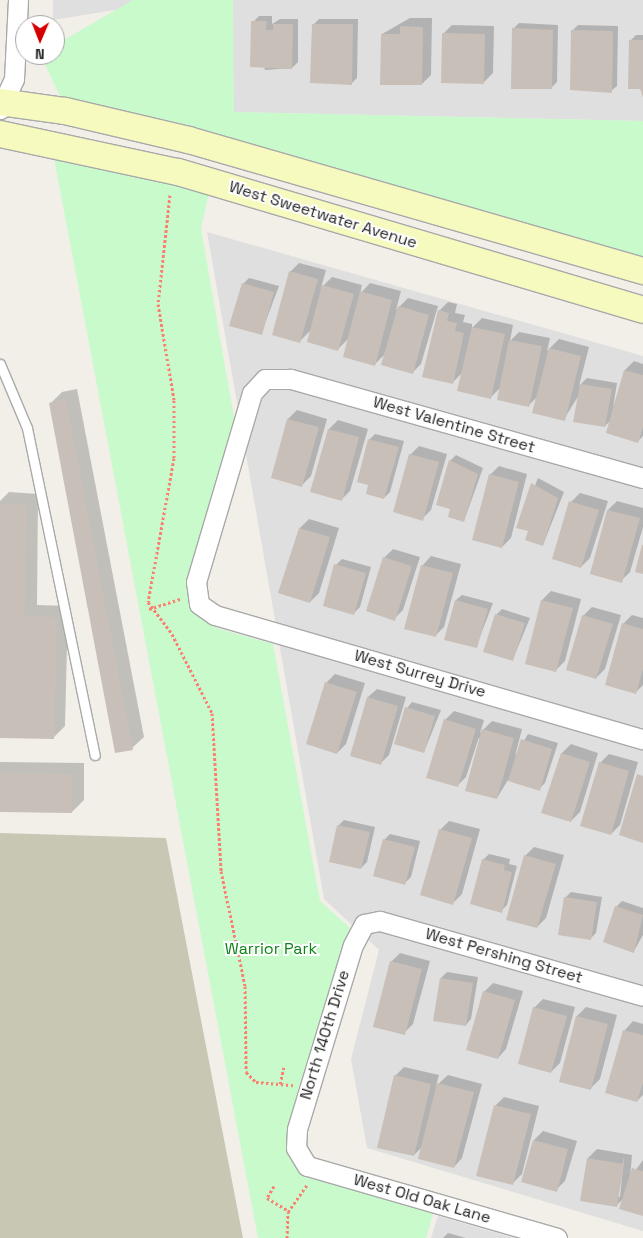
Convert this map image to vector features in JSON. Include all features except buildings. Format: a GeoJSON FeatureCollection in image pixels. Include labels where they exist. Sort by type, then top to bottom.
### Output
{"type":"FeatureCollection","features":[{"type":"Feature","properties":{"kind":"street"},"geometry":{"type":"LineString","coordinates":[[18,0],[14,79],[0,103],[65,111],[189,140],[643,271]]}},
{"type":"Feature","properties":{"kind":"street","name":"West Sweetwater Avenue"},"geometry":{"type":"LineString","coordinates":[[0,134],[178,172],[643,310]]}},
{"type":"Feature","properties":{"kind":"street"},"geometry":{"type":"LineString","coordinates":[[559,285],[566,249]]}},
{"type":"Feature","properties":{"kind":"street","name":"West Valentine Street"},"geometry":{"type":"LineString","coordinates":[[192,601],[252,393],[265,379],[290,379],[643,478]]}},
{"type":"Feature","properties":{"kind":"street","name":"West Surrey Drive"},"geometry":{"type":"LineString","coordinates":[[192,601],[215,615],[643,739]]}},
{"type":"Feature","properties":{"kind":"street","name":"West Pershing Street"},"geometry":{"type":"LineString","coordinates":[[364,924],[380,921],[643,996]]}},
{"type":"Feature","properties":{"kind":"street","name":"North 140th Drive"},"geometry":{"type":"LineString","coordinates":[[296,1148],[299,1120],[353,945],[364,924]]}},
{"type":"Feature","properties":{"kind":"street","name":"West Old Oak Lane"},"geometry":{"type":"LineString","coordinates":[[296,1148],[307,1166],[557,1238]]}},
{"type":"Feature","properties":{"kind":"lane"},"geometry":{"type":"LineString","coordinates":[[0,364],[27,428],[95,754]]}},
{"type":"Feature","properties":{"kind":"path"},"geometry":{"type":"LineString","coordinates":[[170,195],[158,304],[174,400],[174,458],[156,541],[149,609],[172,634],[212,713],[220,871],[245,986],[246,1072],[256,1082],[293,1085]]}},
{"type":"Feature","properties":{"kind":"path"},"geometry":{"type":"LineString","coordinates":[[149,609],[192,601]]}},
{"type":"Feature","properties":{"kind":"path"},"geometry":{"type":"LineString","coordinates":[[280,1084],[284,1067]]}},
{"type":"Feature","properties":{"kind":"path"},"geometry":{"type":"LineString","coordinates":[[287,1238],[289,1210],[308,1182]]}},
{"type":"Feature","properties":{"kind":"path"},"geometry":{"type":"LineString","coordinates":[[274,1186],[267,1198],[289,1210]]}},
{"type":"Feature","properties":{"kind":"shaded area"},"geometry":{"type":"Polygon","coordinates":[[[53,0],[133,0],[121,9],[65,18],[65,15],[53,15],[53,0]]]}},
{"type":"Feature","properties":{"kind":"shaded area"},"geometry":{"type":"Polygon","coordinates":[[[233,0],[643,0],[643,121],[233,112],[233,0]]]}},
{"type":"Feature","properties":{"kind":"shaded area"},"geometry":{"type":"Polygon","coordinates":[[[207,232],[643,356],[643,1231],[367,1148],[351,1059],[379,950],[324,899],[207,232]]]}},
{"type":"Feature","properties":{"kind":"shaded area"},"geometry":{"type":"Polygon","coordinates":[[[0,833],[166,838],[243,1238],[0,1238],[0,833]]]}},
{"type":"Feature","properties":{"kind":"shaded area"},"geometry":{"type":"Polygon","coordinates":[[[438,1216],[514,1238],[431,1238],[438,1216]]]}},
{"type":"Feature","properties":{"kind":"green space"},"geometry":{"type":"Polygon","coordinates":[[[133,0],[233,0],[234,112],[643,121],[643,263],[60,97],[46,65],[65,65],[65,39],[133,0]]]}},
{"type":"Feature","properties":{"kind":"green space","name":"Warrior Park"},"geometry":{"type":"Polygon","coordinates":[[[54,158],[209,193],[201,229],[235,423],[198,614],[219,629],[273,644],[320,901],[350,928],[288,1134],[297,1165],[312,1178],[433,1214],[426,1238],[258,1238],[54,158]]]}}]}
